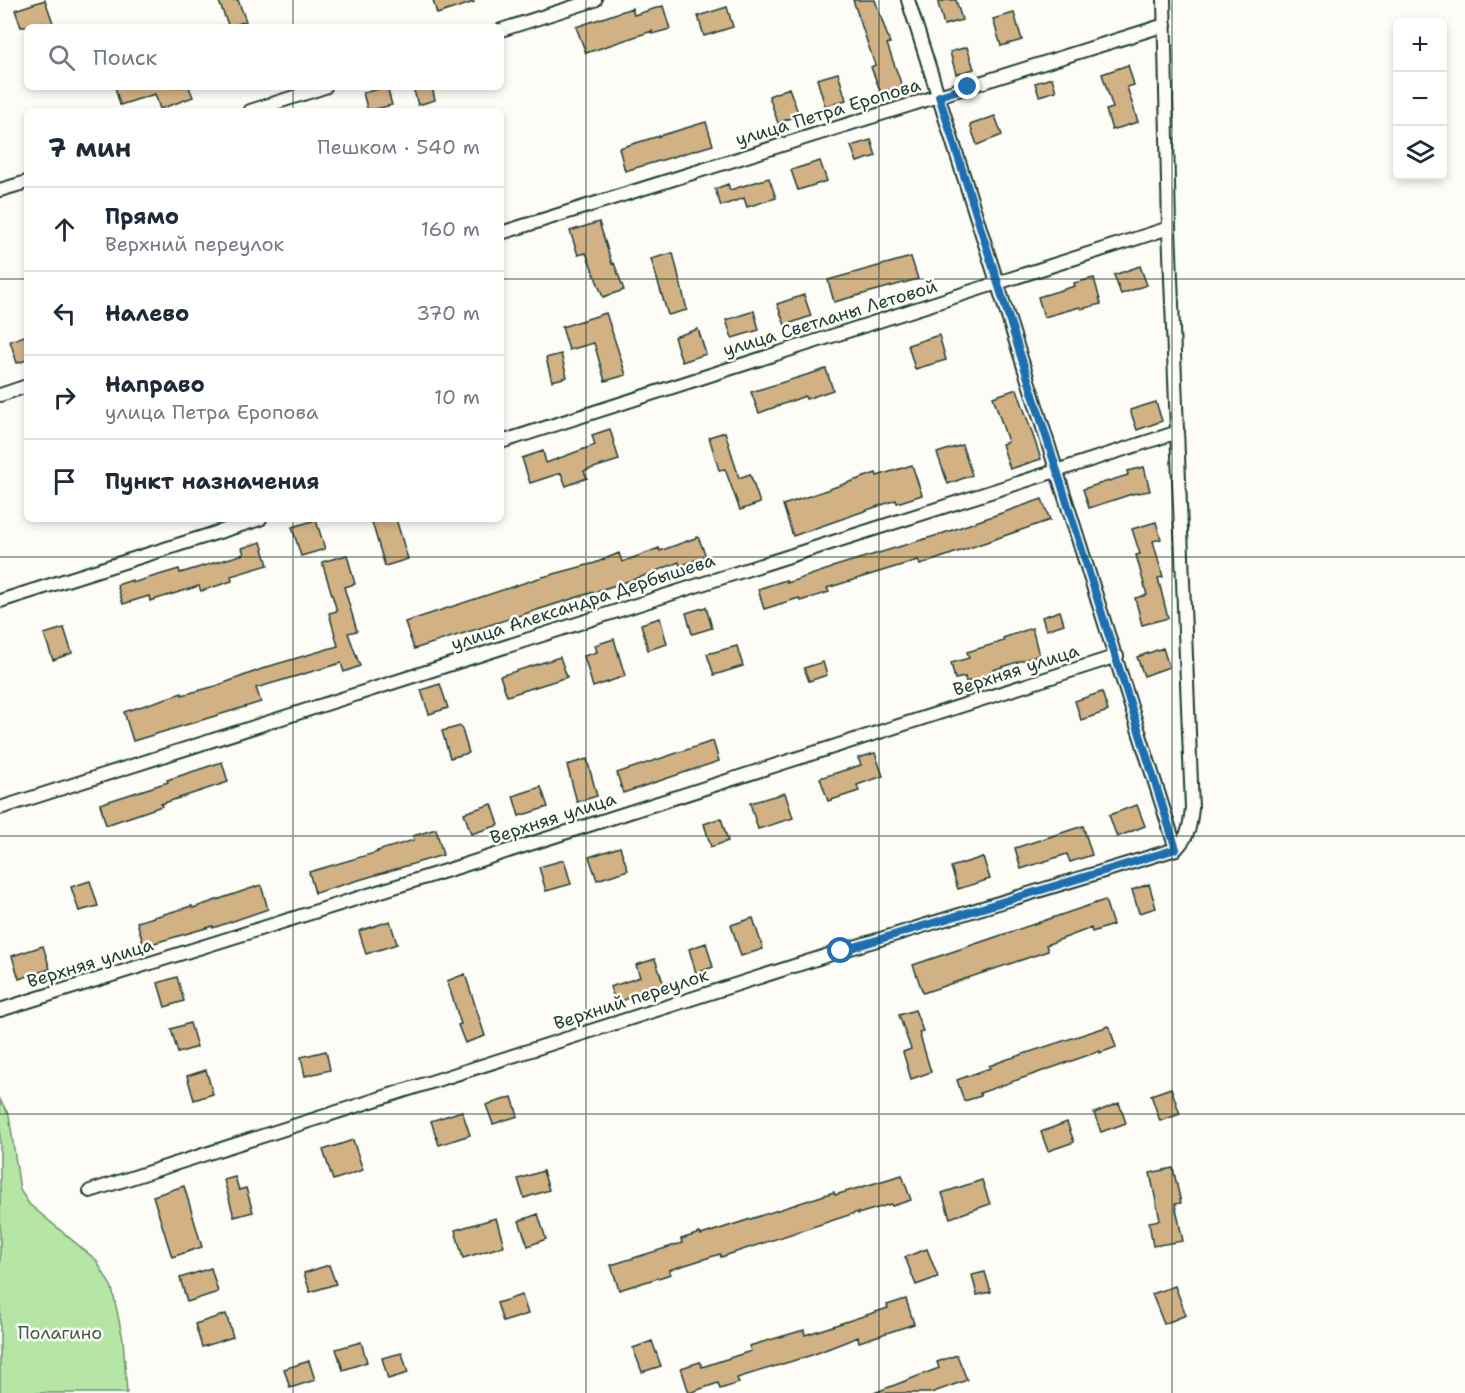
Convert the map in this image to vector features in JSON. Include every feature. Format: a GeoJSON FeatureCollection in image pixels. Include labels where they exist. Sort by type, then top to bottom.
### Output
{"type":"FeatureCollection","features":[{"type":"Feature","properties":{"kind":"street"},"geometry":{"type":"LineString","coordinates":[[504,29],[595,0]]}},
{"type":"Feature","properties":{"kind":"street"},"geometry":{"type":"LineString","coordinates":[[908,0],[1056,470],[1180,846]]}},
{"type":"Feature","properties":{"kind":"street"},"geometry":{"type":"LineString","coordinates":[[1164,0],[1169,228],[1192,808],[1190,829],[1180,846]]}},
{"type":"Feature","properties":{"kind":"street","name":"улица Петра Еропова"},"geometry":{"type":"LineString","coordinates":[[504,232],[1165,25]]}},
{"type":"Feature","properties":{"kind":"street"},"geometry":{"type":"LineString","coordinates":[[259,108],[316,90]]}},
{"type":"Feature","properties":{"kind":"street"},"geometry":{"type":"LineString","coordinates":[[0,190],[24,183]]}},
{"type":"Feature","properties":{"kind":"street","name":"улица Светланы Летовой"},"geometry":{"type":"LineString","coordinates":[[504,441],[1169,228]]}},
{"type":"Feature","properties":{"kind":"street"},"geometry":{"type":"LineString","coordinates":[[0,395],[24,387]]}},
{"type":"Feature","properties":{"kind":"street","name":"улица Александра Дербышева"},"geometry":{"type":"LineString","coordinates":[[0,808],[1178,432]]}},
{"type":"Feature","properties":{"kind":"street"},"geometry":{"type":"LineString","coordinates":[[0,601],[250,522]]}},
{"type":"Feature","properties":{"kind":"street","name":"Верхняя улица"},"geometry":{"type":"LineString","coordinates":[[0,1010],[515,849],[1117,656]]}},
{"type":"Feature","properties":{"kind":"street","name":"Верхний переулок"},"geometry":{"type":"LineString","coordinates":[[90,1191],[841,951],[1180,846]]}},
{"type":"Feature","properties":{"kind":"green space","name":"Полагино"},"geometry":{"type":"Polygon","coordinates":[[[0,1100],[9,1115],[20,1190],[29,1204],[96,1260],[112,1288],[123,1339],[127,1393],[0,1393],[0,1100]]]}},
{"type":"Feature","properties":{"kind":"building"},"geometry":{"type":"Polygon","coordinates":[[[45,0],[53,23],[24,24],[24,27],[21,27],[15,10],[45,0]]]}},
{"type":"Feature","properties":{"kind":"building"},"geometry":{"type":"Polygon","coordinates":[[[238,0],[246,21],[228,24],[219,2],[238,0]]]}},
{"type":"Feature","properties":{"kind":"building"},"geometry":{"type":"Polygon","coordinates":[[[433,0],[473,0],[474,2],[437,14],[433,0]]]}},
{"type":"Feature","properties":{"kind":"building"},"geometry":{"type":"Polygon","coordinates":[[[853,0],[875,0],[902,86],[881,93],[871,67],[875,65],[853,0]]]}},
{"type":"Feature","properties":{"kind":"building"},"geometry":{"type":"Polygon","coordinates":[[[956,0],[962,20],[944,25],[938,3],[956,0]]]}},
{"type":"Feature","properties":{"kind":"building"},"geometry":{"type":"Polygon","coordinates":[[[663,6],[670,29],[652,34],[652,31],[586,53],[576,27],[632,8],[634,15],[663,6]]]}},
{"type":"Feature","properties":{"kind":"building"},"geometry":{"type":"Polygon","coordinates":[[[727,7],[733,27],[704,36],[698,16],[727,7]]]}},
{"type":"Feature","properties":{"kind":"building"},"geometry":{"type":"Polygon","coordinates":[[[1014,13],[1022,40],[1001,46],[993,19],[1014,13]]]}},
{"type":"Feature","properties":{"kind":"building"},"geometry":{"type":"Polygon","coordinates":[[[967,47],[974,69],[956,74],[950,52],[967,47]]]}},
{"type":"Feature","properties":{"kind":"building"},"geometry":{"type":"Polygon","coordinates":[[[1128,65],[1134,85],[1127,87],[1138,122],[1112,130],[1106,110],[1113,108],[1102,74],[1128,65]]]}},
{"type":"Feature","properties":{"kind":"building"},"geometry":{"type":"Polygon","coordinates":[[[838,73],[846,100],[825,106],[817,79],[838,73]]]}},
{"type":"Feature","properties":{"kind":"building"},"geometry":{"type":"Polygon","coordinates":[[[1052,78],[1056,91],[1039,96],[1035,83],[1052,78]]]}},
{"type":"Feature","properties":{"kind":"building"},"geometry":{"type":"Polygon","coordinates":[[[789,88],[799,115],[778,123],[769,96],[789,88]]]}},
{"type":"Feature","properties":{"kind":"building"},"geometry":{"type":"Polygon","coordinates":[[[116,90],[190,90],[193,97],[163,108],[160,108],[155,94],[120,105],[116,90]]]}},
{"type":"Feature","properties":{"kind":"building"},"geometry":{"type":"Polygon","coordinates":[[[388,90],[392,105],[367,108],[363,93],[388,90]]]}},
{"type":"Feature","properties":{"kind":"building"},"geometry":{"type":"Polygon","coordinates":[[[414,90],[433,90],[435,100],[418,105],[414,90]]]}},
{"type":"Feature","properties":{"kind":"building"},"geometry":{"type":"Polygon","coordinates":[[[995,116],[1002,135],[977,145],[970,125],[995,116]]]}},
{"type":"Feature","properties":{"kind":"building"},"geometry":{"type":"Polygon","coordinates":[[[706,122],[713,145],[625,171],[619,148],[706,122]]]}},
{"type":"Feature","properties":{"kind":"building"},"geometry":{"type":"Polygon","coordinates":[[[871,140],[876,156],[857,162],[851,146],[871,140]]]}},
{"type":"Feature","properties":{"kind":"building"},"geometry":{"type":"Polygon","coordinates":[[[820,161],[827,181],[798,190],[791,170],[820,161]]]}},
{"type":"Feature","properties":{"kind":"building"},"geometry":{"type":"Polygon","coordinates":[[[769,178],[776,198],[747,207],[744,198],[721,206],[715,189],[728,184],[730,190],[769,178]]]}},
{"type":"Feature","properties":{"kind":"building"},"geometry":{"type":"Polygon","coordinates":[[[599,222],[612,264],[614,263],[624,290],[603,297],[586,253],[578,255],[570,231],[599,222]]]}},
{"type":"Feature","properties":{"kind":"building"},"geometry":{"type":"Polygon","coordinates":[[[673,253],[687,310],[668,315],[651,259],[673,253]]]}},
{"type":"Feature","properties":{"kind":"building"},"geometry":{"type":"Polygon","coordinates":[[[911,257],[918,279],[834,302],[828,280],[911,257]]]}},
{"type":"Feature","properties":{"kind":"building"},"geometry":{"type":"Polygon","coordinates":[[[1140,266],[1147,285],[1121,294],[1114,275],[1140,266]]]}},
{"type":"Feature","properties":{"kind":"building"},"geometry":{"type":"Polygon","coordinates":[[[1094,278],[1101,304],[1044,317],[1038,297],[1094,278]]]}},
{"type":"Feature","properties":{"kind":"building"},"geometry":{"type":"Polygon","coordinates":[[[804,295],[811,316],[785,325],[777,304],[804,295]]]}},
{"type":"Feature","properties":{"kind":"building"},"geometry":{"type":"Polygon","coordinates":[[[754,311],[759,330],[732,338],[726,320],[754,311]]]}},
{"type":"Feature","properties":{"kind":"building"},"geometry":{"type":"Polygon","coordinates":[[[606,313],[626,375],[605,381],[594,343],[569,350],[562,327],[606,313]]]}},
{"type":"Feature","properties":{"kind":"building"},"geometry":{"type":"Polygon","coordinates":[[[698,329],[706,354],[682,362],[674,337],[698,329]]]}},
{"type":"Feature","properties":{"kind":"building"},"geometry":{"type":"Polygon","coordinates":[[[939,335],[946,360],[915,369],[908,345],[939,335]]]}},
{"type":"Feature","properties":{"kind":"building"},"geometry":{"type":"Polygon","coordinates":[[[24,336],[24,361],[17,363],[10,341],[24,336]]]}},
{"type":"Feature","properties":{"kind":"building"},"geometry":{"type":"Polygon","coordinates":[[[561,354],[567,377],[552,381],[546,358],[561,354]]]}},
{"type":"Feature","properties":{"kind":"building"},"geometry":{"type":"Polygon","coordinates":[[[826,369],[833,390],[806,399],[805,396],[759,413],[751,392],[826,369]]]}},
{"type":"Feature","properties":{"kind":"building"},"geometry":{"type":"Polygon","coordinates":[[[1017,389],[1041,459],[1010,469],[1002,444],[1008,442],[993,397],[1017,389]]]}},
{"type":"Feature","properties":{"kind":"building"},"geometry":{"type":"Polygon","coordinates":[[[1156,402],[1162,421],[1137,430],[1130,410],[1156,402]]]}},
{"type":"Feature","properties":{"kind":"building"},"geometry":{"type":"Polygon","coordinates":[[[610,429],[619,460],[584,471],[587,478],[566,486],[561,473],[530,483],[522,458],[543,451],[546,463],[595,445],[592,435],[610,429]]]}},
{"type":"Feature","properties":{"kind":"building"},"geometry":{"type":"Polygon","coordinates":[[[725,432],[739,478],[750,474],[760,503],[740,510],[725,469],[719,470],[709,437],[725,432]]]}},
{"type":"Feature","properties":{"kind":"building"},"geometry":{"type":"Polygon","coordinates":[[[962,445],[972,475],[948,484],[937,453],[962,445]]]}},
{"type":"Feature","properties":{"kind":"building"},"geometry":{"type":"Polygon","coordinates":[[[912,465],[922,495],[897,503],[896,500],[793,536],[783,505],[876,473],[877,476],[912,465]]]}},
{"type":"Feature","properties":{"kind":"building"},"geometry":{"type":"Polygon","coordinates":[[[1144,467],[1150,491],[1132,494],[1089,508],[1083,489],[1128,475],[1127,471],[1144,467]]]}},
{"type":"Feature","properties":{"kind":"building"},"geometry":{"type":"Polygon","coordinates":[[[1042,499],[1050,520],[920,565],[918,560],[827,588],[829,592],[764,609],[758,589],[786,580],[787,583],[1042,499]]]}},
{"type":"Feature","properties":{"kind":"building"},"geometry":{"type":"Polygon","coordinates":[[[317,522],[325,549],[301,556],[292,527],[317,522]]]}},
{"type":"Feature","properties":{"kind":"building"},"geometry":{"type":"Polygon","coordinates":[[[372,522],[397,522],[408,559],[385,566],[372,522]]]}},
{"type":"Feature","properties":{"kind":"building"},"geometry":{"type":"Polygon","coordinates":[[[1156,522],[1161,539],[1153,541],[1163,577],[1158,578],[1168,618],[1142,625],[1135,598],[1147,595],[1136,555],[1140,554],[1132,529],[1156,522]]]}},
{"type":"Feature","properties":{"kind":"building"},"geometry":{"type":"Polygon","coordinates":[[[698,537],[706,556],[680,566],[679,562],[641,577],[414,649],[405,622],[539,578],[595,563],[619,553],[622,562],[698,537]]]}},
{"type":"Feature","properties":{"kind":"building"},"geometry":{"type":"Polygon","coordinates":[[[261,542],[268,565],[231,576],[232,581],[201,591],[199,586],[150,601],[149,596],[123,604],[117,585],[132,580],[132,583],[179,569],[180,573],[244,554],[242,548],[261,542]]]}},
{"type":"Feature","properties":{"kind":"building"},"geometry":{"type":"Polygon","coordinates":[[[347,555],[355,584],[344,587],[357,631],[348,633],[360,666],[344,672],[341,663],[256,688],[261,702],[133,741],[124,712],[182,693],[182,695],[216,686],[270,666],[338,646],[329,613],[337,611],[322,562],[347,555]]]}},
{"type":"Feature","properties":{"kind":"building"},"geometry":{"type":"Polygon","coordinates":[[[706,607],[712,628],[692,634],[686,613],[706,607]]]}},
{"type":"Feature","properties":{"kind":"building"},"geometry":{"type":"Polygon","coordinates":[[[1060,611],[1064,624],[1046,630],[1042,617],[1060,611]]]}},
{"type":"Feature","properties":{"kind":"building"},"geometry":{"type":"Polygon","coordinates":[[[660,618],[667,644],[648,650],[641,624],[660,618]]]}},
{"type":"Feature","properties":{"kind":"building"},"geometry":{"type":"Polygon","coordinates":[[[64,628],[72,653],[53,660],[44,634],[64,628]]]}},
{"type":"Feature","properties":{"kind":"building"},"geometry":{"type":"Polygon","coordinates":[[[1032,628],[1039,655],[993,670],[994,674],[966,682],[965,677],[955,679],[951,663],[969,658],[967,652],[1004,641],[1003,638],[1032,628]]]}},
{"type":"Feature","properties":{"kind":"building"},"geometry":{"type":"Polygon","coordinates":[[[614,639],[625,676],[593,687],[584,656],[597,652],[595,645],[614,639]]]}},
{"type":"Feature","properties":{"kind":"building"},"geometry":{"type":"Polygon","coordinates":[[[737,646],[743,666],[714,675],[707,654],[737,646]]]}},
{"type":"Feature","properties":{"kind":"building"},"geometry":{"type":"Polygon","coordinates":[[[1163,648],[1169,667],[1144,676],[1137,657],[1163,648]]]}},
{"type":"Feature","properties":{"kind":"building"},"geometry":{"type":"Polygon","coordinates":[[[560,657],[567,677],[507,696],[500,676],[560,657]]]}},
{"type":"Feature","properties":{"kind":"building"},"geometry":{"type":"Polygon","coordinates":[[[823,662],[827,675],[809,681],[804,668],[823,662]]]}},
{"type":"Feature","properties":{"kind":"building"},"geometry":{"type":"Polygon","coordinates":[[[440,684],[448,708],[429,714],[421,690],[440,684]]]}},
{"type":"Feature","properties":{"kind":"building"},"geometry":{"type":"Polygon","coordinates":[[[1102,692],[1108,711],[1081,720],[1075,701],[1102,692]]]}},
{"type":"Feature","properties":{"kind":"building"},"geometry":{"type":"Polygon","coordinates":[[[461,726],[469,753],[450,758],[442,731],[461,726]]]}},
{"type":"Feature","properties":{"kind":"building"},"geometry":{"type":"Polygon","coordinates":[[[713,741],[719,761],[623,793],[617,773],[713,741]]]}},
{"type":"Feature","properties":{"kind":"building"},"geometry":{"type":"Polygon","coordinates":[[[875,753],[883,776],[857,785],[859,791],[828,801],[820,778],[861,765],[858,758],[875,753]]]}},
{"type":"Feature","properties":{"kind":"building"},"geometry":{"type":"Polygon","coordinates":[[[587,759],[597,796],[577,802],[567,765],[587,759]]]}},
{"type":"Feature","properties":{"kind":"building"},"geometry":{"type":"Polygon","coordinates":[[[222,762],[228,782],[106,825],[100,804],[222,762]]]}},
{"type":"Feature","properties":{"kind":"building"},"geometry":{"type":"Polygon","coordinates":[[[541,787],[548,807],[519,816],[513,796],[541,787]]]}},
{"type":"Feature","properties":{"kind":"building"},"geometry":{"type":"Polygon","coordinates":[[[785,793],[793,818],[758,829],[750,803],[785,793]]]}},
{"type":"Feature","properties":{"kind":"building"},"geometry":{"type":"Polygon","coordinates":[[[492,804],[499,825],[471,834],[464,813],[492,804]]]}},
{"type":"Feature","properties":{"kind":"building"},"geometry":{"type":"Polygon","coordinates":[[[1137,805],[1145,826],[1117,837],[1109,815],[1137,805]]]}},
{"type":"Feature","properties":{"kind":"building"},"geometry":{"type":"Polygon","coordinates":[[[721,818],[728,841],[711,847],[704,824],[721,818]]]}},
{"type":"Feature","properties":{"kind":"building"},"geometry":{"type":"Polygon","coordinates":[[[1083,826],[1092,855],[1070,862],[1067,854],[1021,869],[1015,848],[1083,826]]]}},
{"type":"Feature","properties":{"kind":"building"},"geometry":{"type":"Polygon","coordinates":[[[436,829],[443,855],[315,893],[309,872],[414,840],[413,836],[436,829]]]}},
{"type":"Feature","properties":{"kind":"building"},"geometry":{"type":"Polygon","coordinates":[[[620,847],[628,870],[597,880],[589,857],[620,847]]]}},
{"type":"Feature","properties":{"kind":"building"},"geometry":{"type":"Polygon","coordinates":[[[983,857],[990,879],[958,889],[951,867],[983,857]]]}},
{"type":"Feature","properties":{"kind":"building"},"geometry":{"type":"Polygon","coordinates":[[[564,860],[571,884],[546,891],[539,867],[564,860]]]}},
{"type":"Feature","properties":{"kind":"building"},"geometry":{"type":"Polygon","coordinates":[[[90,881],[98,906],[79,911],[71,887],[90,881]]]}},
{"type":"Feature","properties":{"kind":"building"},"geometry":{"type":"Polygon","coordinates":[[[1149,884],[1156,908],[1139,913],[1132,890],[1149,884]]]}},
{"type":"Feature","properties":{"kind":"building"},"geometry":{"type":"Polygon","coordinates":[[[261,885],[268,909],[213,928],[213,926],[144,946],[137,922],[192,906],[193,908],[261,885]]]}},
{"type":"Feature","properties":{"kind":"building"},"geometry":{"type":"Polygon","coordinates":[[[1105,900],[1113,925],[1092,932],[1091,928],[1046,945],[1048,951],[923,993],[913,965],[1105,900]]]}},
{"type":"Feature","properties":{"kind":"building"},"geometry":{"type":"Polygon","coordinates":[[[753,918],[763,949],[741,956],[731,925],[753,918]]]}},
{"type":"Feature","properties":{"kind":"building"},"geometry":{"type":"Polygon","coordinates":[[[390,921],[397,944],[366,954],[359,931],[390,921]]]}},
{"type":"Feature","properties":{"kind":"building"},"geometry":{"type":"Polygon","coordinates":[[[706,943],[713,967],[696,973],[689,949],[706,943]]]}},
{"type":"Feature","properties":{"kind":"building"},"geometry":{"type":"Polygon","coordinates":[[[43,946],[50,969],[19,979],[12,956],[43,946]]]}},
{"type":"Feature","properties":{"kind":"building"},"geometry":{"type":"Polygon","coordinates":[[[655,959],[664,985],[616,1003],[610,987],[640,977],[636,965],[655,959]]]}},
{"type":"Feature","properties":{"kind":"building"},"geometry":{"type":"Polygon","coordinates":[[[465,974],[485,1036],[465,1043],[447,981],[465,974]]]}},
{"type":"Feature","properties":{"kind":"building"},"geometry":{"type":"Polygon","coordinates":[[[177,977],[184,1001],[165,1007],[158,983],[177,977]]]}},
{"type":"Feature","properties":{"kind":"building"},"geometry":{"type":"Polygon","coordinates":[[[915,1010],[923,1031],[919,1032],[931,1072],[911,1079],[903,1052],[911,1049],[899,1015],[915,1010]]]}},
{"type":"Feature","properties":{"kind":"building"},"geometry":{"type":"Polygon","coordinates":[[[190,1023],[197,1047],[178,1053],[171,1029],[190,1023]]]}},
{"type":"Feature","properties":{"kind":"building"},"geometry":{"type":"Polygon","coordinates":[[[1109,1026],[1116,1047],[980,1093],[981,1096],[964,1101],[957,1080],[1005,1060],[1109,1026]]]}},
{"type":"Feature","properties":{"kind":"building"},"geometry":{"type":"Polygon","coordinates":[[[326,1051],[330,1070],[305,1076],[301,1057],[326,1051]]]}},
{"type":"Feature","properties":{"kind":"building"},"geometry":{"type":"Polygon","coordinates":[[[206,1070],[213,1094],[194,1100],[187,1076],[206,1070]]]}},
{"type":"Feature","properties":{"kind":"building"},"geometry":{"type":"Polygon","coordinates":[[[1171,1088],[1180,1114],[1160,1121],[1151,1095],[1171,1088]]]}},
{"type":"Feature","properties":{"kind":"building"},"geometry":{"type":"Polygon","coordinates":[[[512,1097],[518,1116],[493,1124],[486,1105],[512,1097]]]}},
{"type":"Feature","properties":{"kind":"building"},"geometry":{"type":"Polygon","coordinates":[[[1119,1103],[1126,1123],[1101,1132],[1094,1113],[1119,1103]]]}},
{"type":"Feature","properties":{"kind":"building"},"geometry":{"type":"Polygon","coordinates":[[[462,1111],[470,1135],[439,1145],[431,1121],[462,1111]]]}},
{"type":"Feature","properties":{"kind":"building"},"geometry":{"type":"Polygon","coordinates":[[[1067,1122],[1074,1142],[1048,1151],[1041,1132],[1067,1122]]]}},
{"type":"Feature","properties":{"kind":"building"},"geometry":{"type":"Polygon","coordinates":[[[353,1140],[363,1170],[333,1180],[323,1150],[353,1140]]]}},
{"type":"Feature","properties":{"kind":"building"},"geometry":{"type":"Polygon","coordinates":[[[1173,1168],[1181,1203],[1175,1204],[1183,1241],[1153,1246],[1149,1222],[1160,1220],[1150,1173],[1173,1168]]]}},
{"type":"Feature","properties":{"kind":"building"},"geometry":{"type":"Polygon","coordinates":[[[543,1171],[549,1190],[524,1198],[518,1179],[543,1171]]]}},
{"type":"Feature","properties":{"kind":"building"},"geometry":{"type":"Polygon","coordinates":[[[902,1175],[911,1200],[858,1214],[858,1212],[721,1257],[720,1254],[669,1270],[671,1274],[619,1290],[611,1265],[682,1243],[681,1239],[700,1233],[701,1235],[834,1192],[835,1195],[902,1175]]]}},
{"type":"Feature","properties":{"kind":"building"},"geometry":{"type":"Polygon","coordinates":[[[235,1177],[239,1190],[246,1188],[253,1212],[234,1217],[224,1180],[235,1177]]]}},
{"type":"Feature","properties":{"kind":"building"},"geometry":{"type":"Polygon","coordinates":[[[982,1180],[990,1204],[950,1218],[942,1193],[982,1180]]]}},
{"type":"Feature","properties":{"kind":"building"},"geometry":{"type":"Polygon","coordinates":[[[184,1186],[202,1247],[172,1257],[153,1196],[184,1186]]]}},
{"type":"Feature","properties":{"kind":"building"},"geometry":{"type":"Polygon","coordinates":[[[538,1214],[546,1239],[528,1246],[519,1221],[538,1214]]]}},
{"type":"Feature","properties":{"kind":"building"},"geometry":{"type":"Polygon","coordinates":[[[496,1218],[504,1246],[463,1258],[455,1230],[496,1218]]]}},
{"type":"Feature","properties":{"kind":"building"},"geometry":{"type":"Polygon","coordinates":[[[927,1249],[938,1277],[916,1285],[905,1257],[927,1249]]]}},
{"type":"Feature","properties":{"kind":"building"},"geometry":{"type":"Polygon","coordinates":[[[329,1265],[336,1284],[310,1292],[304,1273],[329,1265]]]}},
{"type":"Feature","properties":{"kind":"building"},"geometry":{"type":"Polygon","coordinates":[[[211,1268],[218,1292],[187,1302],[180,1278],[211,1268]]]}},
{"type":"Feature","properties":{"kind":"building"},"geometry":{"type":"Polygon","coordinates":[[[985,1272],[991,1292],[977,1295],[972,1275],[985,1272]]]}},
{"type":"Feature","properties":{"kind":"building"},"geometry":{"type":"Polygon","coordinates":[[[1175,1286],[1186,1315],[1164,1324],[1152,1294],[1175,1286]]]}},
{"type":"Feature","properties":{"kind":"building"},"geometry":{"type":"Polygon","coordinates":[[[522,1295],[528,1314],[503,1322],[497,1303],[522,1295]]]}},
{"type":"Feature","properties":{"kind":"building"},"geometry":{"type":"Polygon","coordinates":[[[906,1299],[914,1324],[859,1342],[858,1337],[812,1355],[737,1378],[739,1383],[720,1389],[718,1383],[689,1393],[681,1368],[700,1362],[702,1367],[751,1351],[749,1346],[804,1330],[805,1335],[888,1308],[887,1305],[906,1299]]]}},
{"type":"Feature","properties":{"kind":"building"},"geometry":{"type":"Polygon","coordinates":[[[226,1314],[233,1337],[202,1347],[195,1324],[226,1314]]]}},
{"type":"Feature","properties":{"kind":"building"},"geometry":{"type":"Polygon","coordinates":[[[652,1341],[661,1366],[642,1372],[633,1348],[652,1341]]]}},
{"type":"Feature","properties":{"kind":"building"},"geometry":{"type":"Polygon","coordinates":[[[361,1342],[367,1362],[343,1370],[336,1349],[361,1342]]]}},
{"type":"Feature","properties":{"kind":"building"},"geometry":{"type":"Polygon","coordinates":[[[402,1353],[408,1373],[388,1379],[382,1358],[402,1353]]]}},
{"type":"Feature","properties":{"kind":"building"},"geometry":{"type":"Polygon","coordinates":[[[957,1355],[967,1380],[931,1393],[874,1393],[939,1368],[937,1362],[957,1355]]]}},
{"type":"Feature","properties":{"kind":"building"},"geometry":{"type":"Polygon","coordinates":[[[309,1361],[315,1380],[290,1388],[284,1369],[309,1361]]]}},
{"type":"Feature","properties":{"kind":"route"},"geometry":{"type":"LineString","coordinates":[[841,951],[1176,849],[939,96],[968,87]]}}]}
